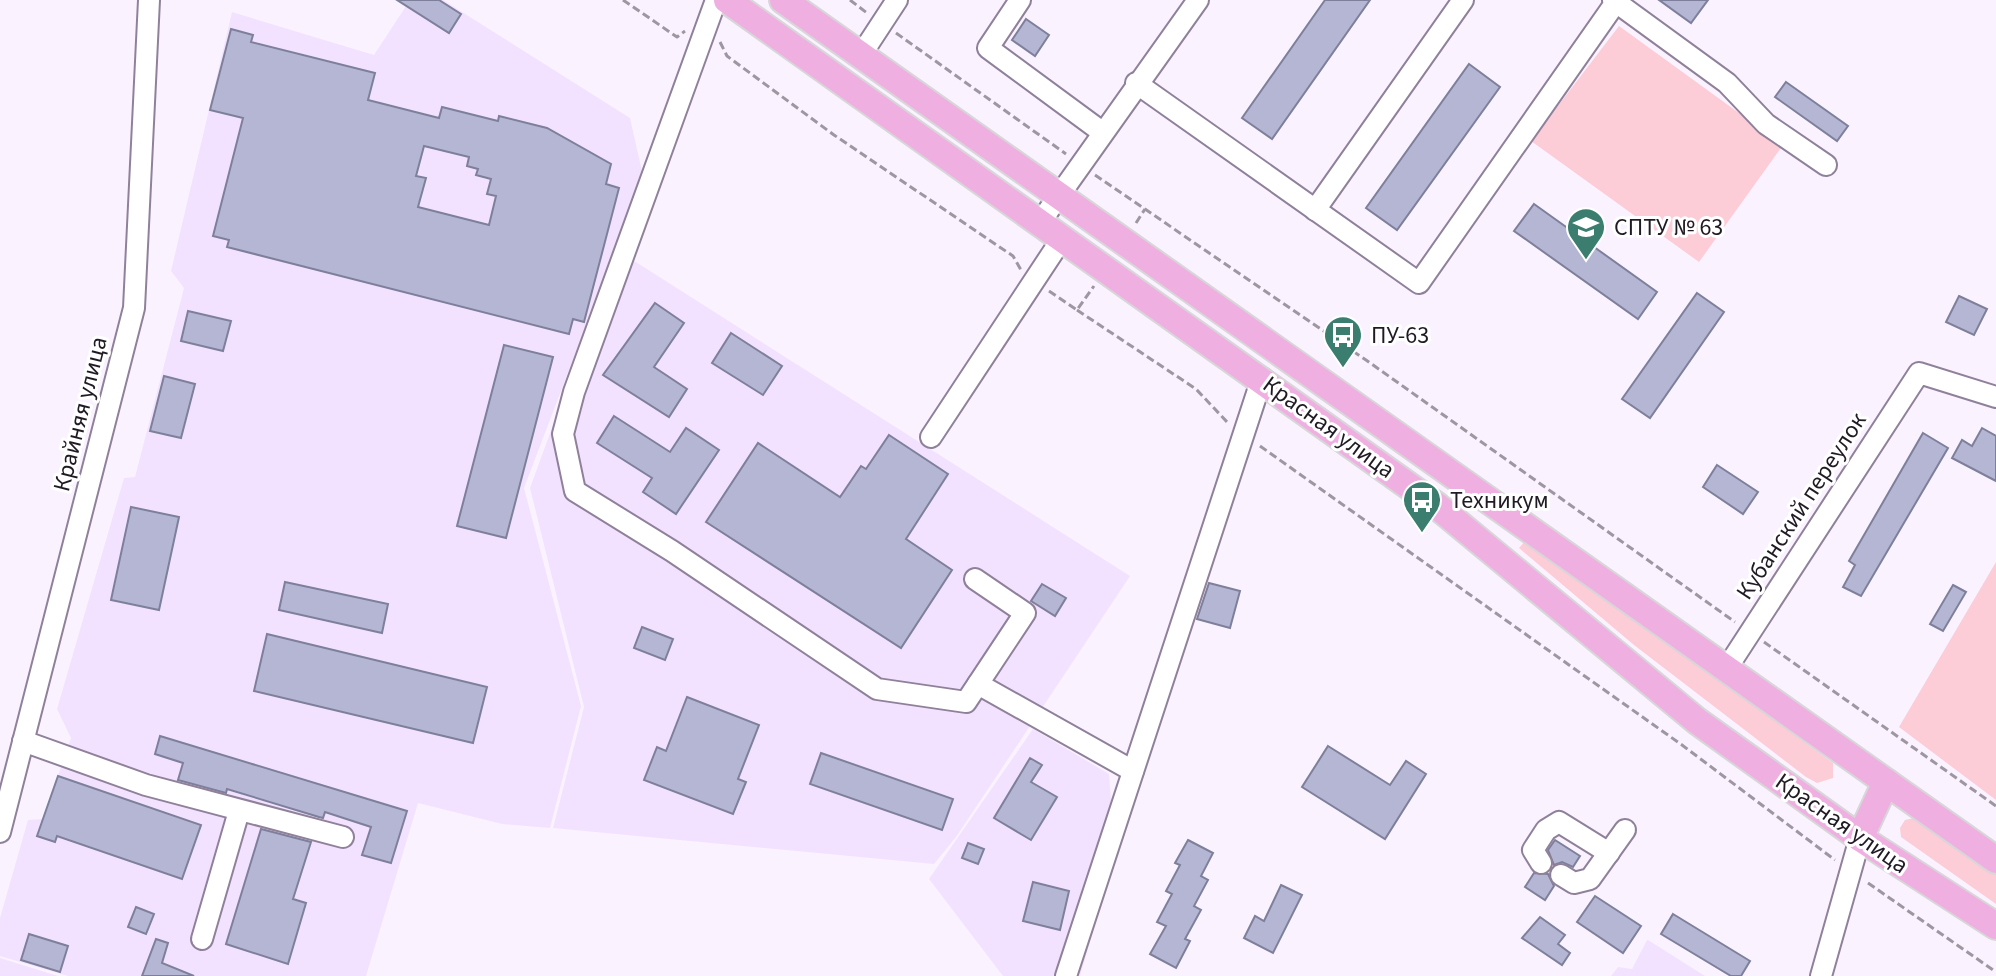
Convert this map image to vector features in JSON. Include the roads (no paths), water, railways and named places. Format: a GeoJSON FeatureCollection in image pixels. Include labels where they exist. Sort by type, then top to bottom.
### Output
{"type":"FeatureCollection","features":[{"type":"Feature","properties":{"kind":"main road","name":"Красная улица"},"geometry":{"type":"LineString","coordinates":[[727,0],[1262,378],[1437,506],[1697,721],[1860,838],[1996,926]]}},
{"type":"Feature","properties":{"kind":"main road","name":"Красная улица"},"geometry":{"type":"LineString","coordinates":[[783,0],[1996,860]]}},
{"type":"Feature","properties":{"kind":"main road"},"geometry":{"type":"LineString","coordinates":[[1860,838],[1886,782]]}},
{"type":"Feature","properties":{"kind":"street","name":"Крайняя улица"},"geometry":{"type":"LineString","coordinates":[[0,832],[134,308],[149,0]]}},
{"type":"Feature","properties":{"kind":"street"},"geometry":{"type":"LineString","coordinates":[[716,0],[574,392],[563,434],[575,491],[672,551],[877,689],[966,702],[1025,613],[975,579]]}},
{"type":"Feature","properties":{"kind":"street"},"geometry":{"type":"LineString","coordinates":[[861,55],[897,0]]}},
{"type":"Feature","properties":{"kind":"street"},"geometry":{"type":"LineString","coordinates":[[1020,0],[988,48],[1102,132]]}},
{"type":"Feature","properties":{"kind":"street"},"geometry":{"type":"LineString","coordinates":[[1041,221],[1079,163],[1198,0]]}},
{"type":"Feature","properties":{"kind":"street"},"geometry":{"type":"LineString","coordinates":[[1315,210],[1463,0]]}},
{"type":"Feature","properties":{"kind":"street"},"geometry":{"type":"LineString","coordinates":[[1136,83],[1419,283],[1615,1],[1727,83],[1766,124],[1826,165]]}},
{"type":"Feature","properties":{"kind":"street"},"geometry":{"type":"LineString","coordinates":[[931,437],[1063,237]]}},
{"type":"Feature","properties":{"kind":"street","name":"Кубанский переулок"},"geometry":{"type":"LineString","coordinates":[[1727,668],[1919,373],[1996,397]]}},
{"type":"Feature","properties":{"kind":"street"},"geometry":{"type":"LineString","coordinates":[[1066,976],[1262,378]]}},
{"type":"Feature","properties":{"kind":"street"},"geometry":{"type":"LineString","coordinates":[[978,684],[1133,771]]}},
{"type":"Feature","properties":{"kind":"street"},"geometry":{"type":"LineString","coordinates":[[23,741],[146,785],[343,837]]}},
{"type":"Feature","properties":{"kind":"street"},"geometry":{"type":"LineString","coordinates":[[202,939],[239,811]]}},
{"type":"Feature","properties":{"kind":"street"},"geometry":{"type":"LineString","coordinates":[[1541,863],[1533,850],[1546,830],[1559,822],[1609,853]]}},
{"type":"Feature","properties":{"kind":"street"},"geometry":{"type":"LineString","coordinates":[[1561,875],[1574,883],[1590,879],[1625,830]]}},
{"type":"Feature","properties":{"kind":"street"},"geometry":{"type":"LineString","coordinates":[[1821,976],[1860,838]]}},
{"type":"Feature","properties":{"kind":"place","name":"СПТУ № 63"},"geometry":{"type":"Point","coordinates":[1586,261]}},
{"type":"Feature","properties":{"kind":"place","name":"ПУ-63"},"geometry":{"type":"Point","coordinates":[1343,369]}},
{"type":"Feature","properties":{"kind":"place","name":"Техникум"},"geometry":{"type":"Point","coordinates":[1422,534]}}]}
